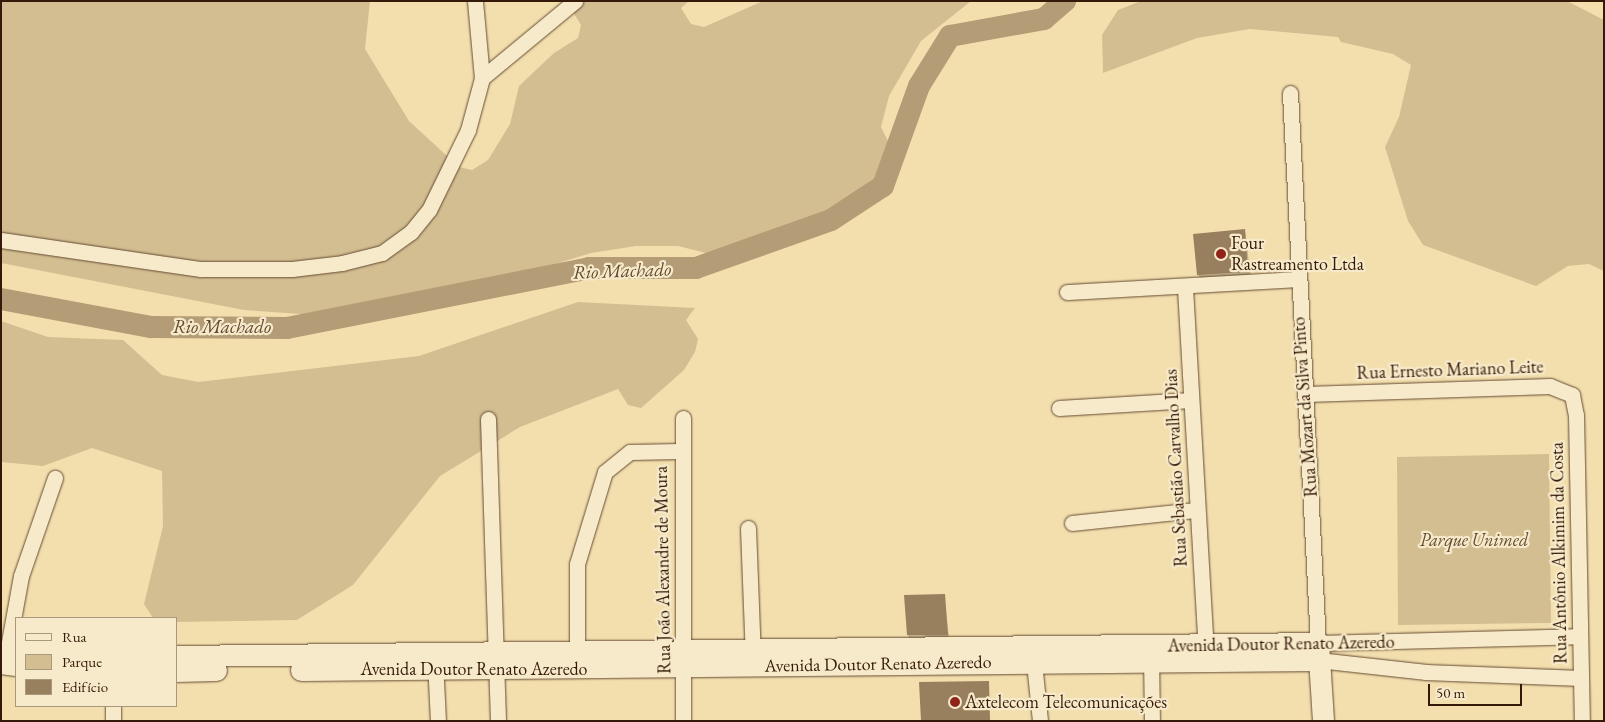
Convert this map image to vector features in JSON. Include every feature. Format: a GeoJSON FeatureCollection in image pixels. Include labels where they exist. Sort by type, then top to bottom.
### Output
{"type":"FeatureCollection","features":[{"type":"Feature","properties":{"kind":"street"},"geometry":{"type":"LineString","coordinates":[[1,240],[201,269],[292,269],[342,264],[382,253],[411,232],[438,194],[458,156],[482,78],[475,1]]}},
{"type":"Feature","properties":{"kind":"street"},"geometry":{"type":"LineString","coordinates":[[482,78],[575,1]]}},
{"type":"Feature","properties":{"kind":"street","name":"Rua Mozart da Silva Pinto"},"geometry":{"type":"LineString","coordinates":[[1290,93],[1296,279],[1306,394],[1323,721]]}},
{"type":"Feature","properties":{"kind":"street"},"geometry":{"type":"LineString","coordinates":[[1066,292],[1185,288],[1296,279]]}},
{"type":"Feature","properties":{"kind":"street","name":"Rua Sebastião Carvalho Dias"},"geometry":{"type":"LineString","coordinates":[[1185,288],[1196,510],[1206,653]]}},
{"type":"Feature","properties":{"kind":"street","name":"Rua Ernesto Mariano Leite"},"geometry":{"type":"LineString","coordinates":[[1306,394],[1550,386],[1572,394],[1576,415]]}},
{"type":"Feature","properties":{"kind":"street"},"geometry":{"type":"LineString","coordinates":[[1059,408],[1190,400]]}},
{"type":"Feature","properties":{"kind":"street","name":"Rua Antônio Alkimim da Costa"},"geometry":{"type":"LineString","coordinates":[[1576,415],[1577,636],[1582,721]]}},
{"type":"Feature","properties":{"kind":"street","name":"Rua João Alexandre de Moura"},"geometry":{"type":"LineString","coordinates":[[683,418],[680,451],[683,721]]}},
{"type":"Feature","properties":{"kind":"street"},"geometry":{"type":"LineString","coordinates":[[488,419],[498,721]]}},
{"type":"Feature","properties":{"kind":"street"},"geometry":{"type":"LineString","coordinates":[[577,659],[579,550],[605,472],[630,452],[680,451]]}},
{"type":"Feature","properties":{"kind":"street"},"geometry":{"type":"LineString","coordinates":[[8,657],[21,576],[55,478]]}},
{"type":"Feature","properties":{"kind":"street"},"geometry":{"type":"LineString","coordinates":[[1072,524],[1196,510]]}},
{"type":"Feature","properties":{"kind":"street"},"geometry":{"type":"LineString","coordinates":[[748,528],[753,657]]}},
{"type":"Feature","properties":{"kind":"street","name":"Avenida Doutor Renato Azeredo"},"geometry":{"type":"LineString","coordinates":[[178,656],[210,663],[436,663],[577,659],[859,658],[1033,653],[1318,652],[1361,643],[1577,636]]}},
{"type":"Feature","properties":{"kind":"street"},"geometry":{"type":"LineString","coordinates":[[1361,643],[1361,665]]}},
{"type":"Feature","properties":{"kind":"street","name":"Avenida Doutor Renato Azeredo"},"geometry":{"type":"LineString","coordinates":[[1318,652],[1361,665],[1580,678]]}},
{"type":"Feature","properties":{"kind":"street"},"geometry":{"type":"LineString","coordinates":[[1033,653],[1040,721]]}},
{"type":"Feature","properties":{"kind":"street"},"geometry":{"type":"LineString","coordinates":[[1151,654],[1152,721]]}},
{"type":"Feature","properties":{"kind":"street","name":"Avenida Doutor Renato Azeredo"},"geometry":{"type":"LineString","coordinates":[[178,671],[210,663]]}},
{"type":"Feature","properties":{"kind":"street"},"geometry":{"type":"LineString","coordinates":[[436,663],[438,721]]}},
{"type":"Feature","properties":{"kind":"street"},"geometry":{"type":"LineString","coordinates":[[112,721],[113,707]]}},
{"type":"Feature","properties":{"kind":"green space"},"geometry":{"type":"Polygon","coordinates":[[[1,1],[370,1],[365,49],[409,121],[459,167],[472,170],[488,160],[510,124],[519,86],[554,53],[578,38],[581,25],[571,9],[578,1],[689,1],[681,8],[691,24],[704,27],[763,1],[971,1],[921,41],[889,96],[881,127],[899,163],[893,178],[807,231],[754,240],[726,258],[678,246],[636,246],[591,253],[415,307],[342,317],[244,310],[1,263],[1,1]]]}},
{"type":"Feature","properties":{"kind":"green space"},"geometry":{"type":"Polygon","coordinates":[[[1141,1],[1567,1],[1604,20],[1604,271],[1589,264],[1568,266],[1536,286],[1423,245],[1408,221],[1385,147],[1399,117],[1411,65],[1393,54],[1341,42],[1338,37],[1250,29],[1197,38],[1103,73],[1102,35],[1118,10],[1141,1]]]}},
{"type":"Feature","properties":{"kind":"green space"},"geometry":{"type":"Polygon","coordinates":[[[578,302],[695,308],[686,320],[698,339],[695,352],[684,370],[641,408],[628,405],[618,389],[520,427],[440,476],[353,585],[297,620],[178,622],[178,617],[152,617],[144,604],[163,526],[162,471],[92,448],[43,466],[1,462],[1,321],[48,337],[123,340],[162,375],[198,382],[419,356],[578,302]]]}},
{"type":"Feature","properties":{"kind":"green space","name":"Parque Unimed"},"geometry":{"type":"Polygon","coordinates":[[[1549,454],[1551,623],[1398,625],[1397,457],[1549,454]]]}},
{"type":"Feature","properties":{"kind":"building","name":"Four Rastreamento Ltda"},"geometry":{"type":"Polygon","coordinates":[[[1245,229],[1248,272],[1197,275],[1193,234],[1245,229]]]}},
{"type":"Feature","properties":{"kind":"building","name":"Axtelecom Telecomunicações"},"geometry":{"type":"Polygon","coordinates":[[[945,594],[948,635],[907,635],[904,595],[945,594]]]}},
{"type":"Feature","properties":{"kind":"building","name":"Axtelecom Telecomunicações"},"geometry":{"type":"Polygon","coordinates":[[[989,681],[990,721],[921,721],[919,682],[989,681]]]}},
{"type":"Feature","properties":{"kind":"waterway","name":"Rio Machado"},"geometry":{"type":"LineString","coordinates":[[1,299],[151,327],[287,328],[589,268],[696,268],[831,220],[883,186],[919,86],[950,36],[1044,19],[1065,1]]}},
{"type":"Feature","properties":{"kind":"place","name":"Four Rastreamento Ltda"},"geometry":{"type":"Point","coordinates":[1221,254]}},
{"type":"Feature","properties":{"kind":"place","name":"Axtelecom Telecomunicações"},"geometry":{"type":"Point","coordinates":[955,702]}}]}
